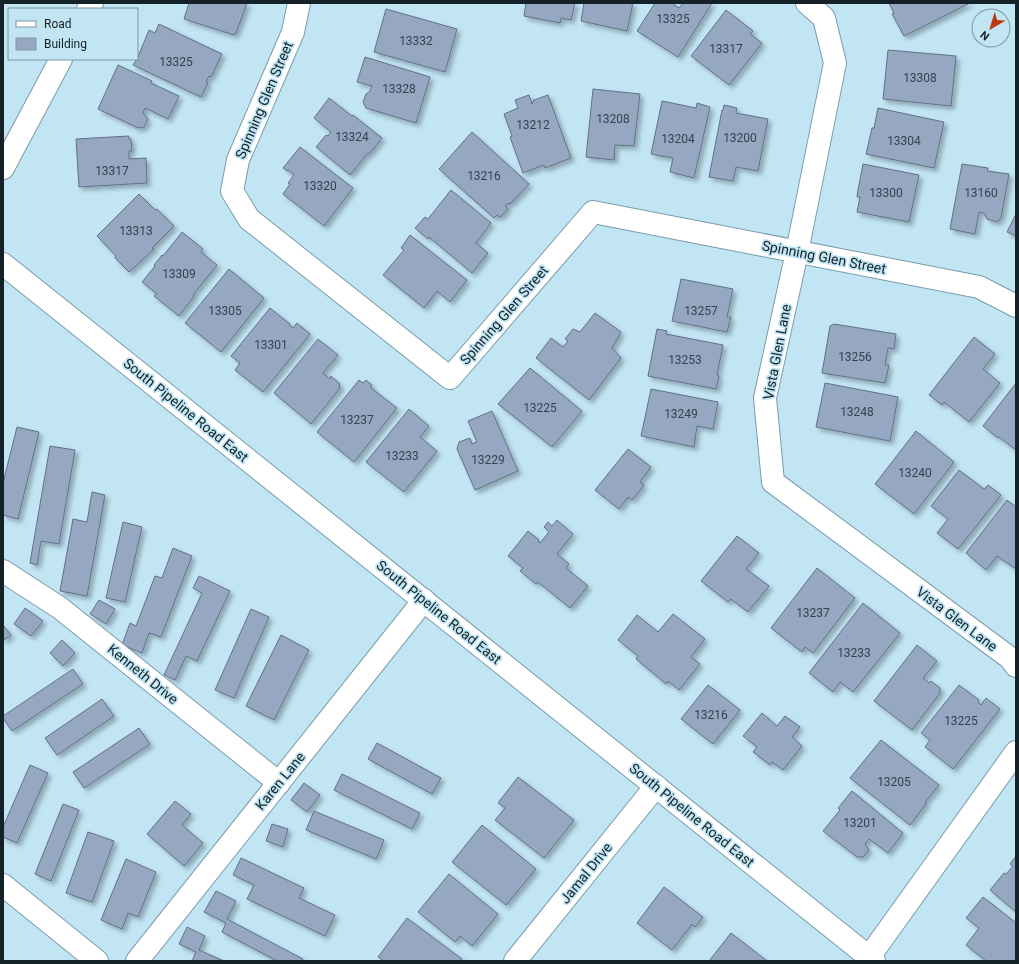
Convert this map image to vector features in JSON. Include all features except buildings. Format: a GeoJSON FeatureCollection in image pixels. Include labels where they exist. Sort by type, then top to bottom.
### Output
{"type":"FeatureCollection","features":[{"type":"Feature","properties":{"kind":"street","name":"Spinning Glen Street"},"geometry":{"type":"LineString","coordinates":[[299,3],[292,32],[238,160],[232,191],[249,218],[450,378],[593,212],[979,287],[1016,306]]}},
{"type":"Feature","properties":{"kind":"street","name":"Vista Glen Lane"},"geometry":{"type":"LineString","coordinates":[[807,3],[824,18],[835,63],[797,252],[765,398],[773,482],[1010,658],[1016,666]]}},
{"type":"Feature","properties":{"kind":"street"},"geometry":{"type":"LineString","coordinates":[[3,168],[60,60]]}},
{"type":"Feature","properties":{"kind":"street","name":"South Pipeline Road East"},"geometry":{"type":"LineString","coordinates":[[3,264],[656,786],[861,957]]}},
{"type":"Feature","properties":{"kind":"street","name":"Kenneth Drive"},"geometry":{"type":"LineString","coordinates":[[3,571],[60,608],[279,783]]}},
{"type":"Feature","properties":{"kind":"street","name":"Karen Lane"},"geometry":{"type":"LineString","coordinates":[[137,961],[424,600]]}},
{"type":"Feature","properties":{"kind":"street"},"geometry":{"type":"LineString","coordinates":[[861,957],[1016,752]]}},
{"type":"Feature","properties":{"kind":"street","name":"Jamal Drive"},"geometry":{"type":"LineString","coordinates":[[515,961],[656,786]]}},
{"type":"Feature","properties":{"kind":"street"},"geometry":{"type":"LineString","coordinates":[[3,885],[97,961]]}}]}
